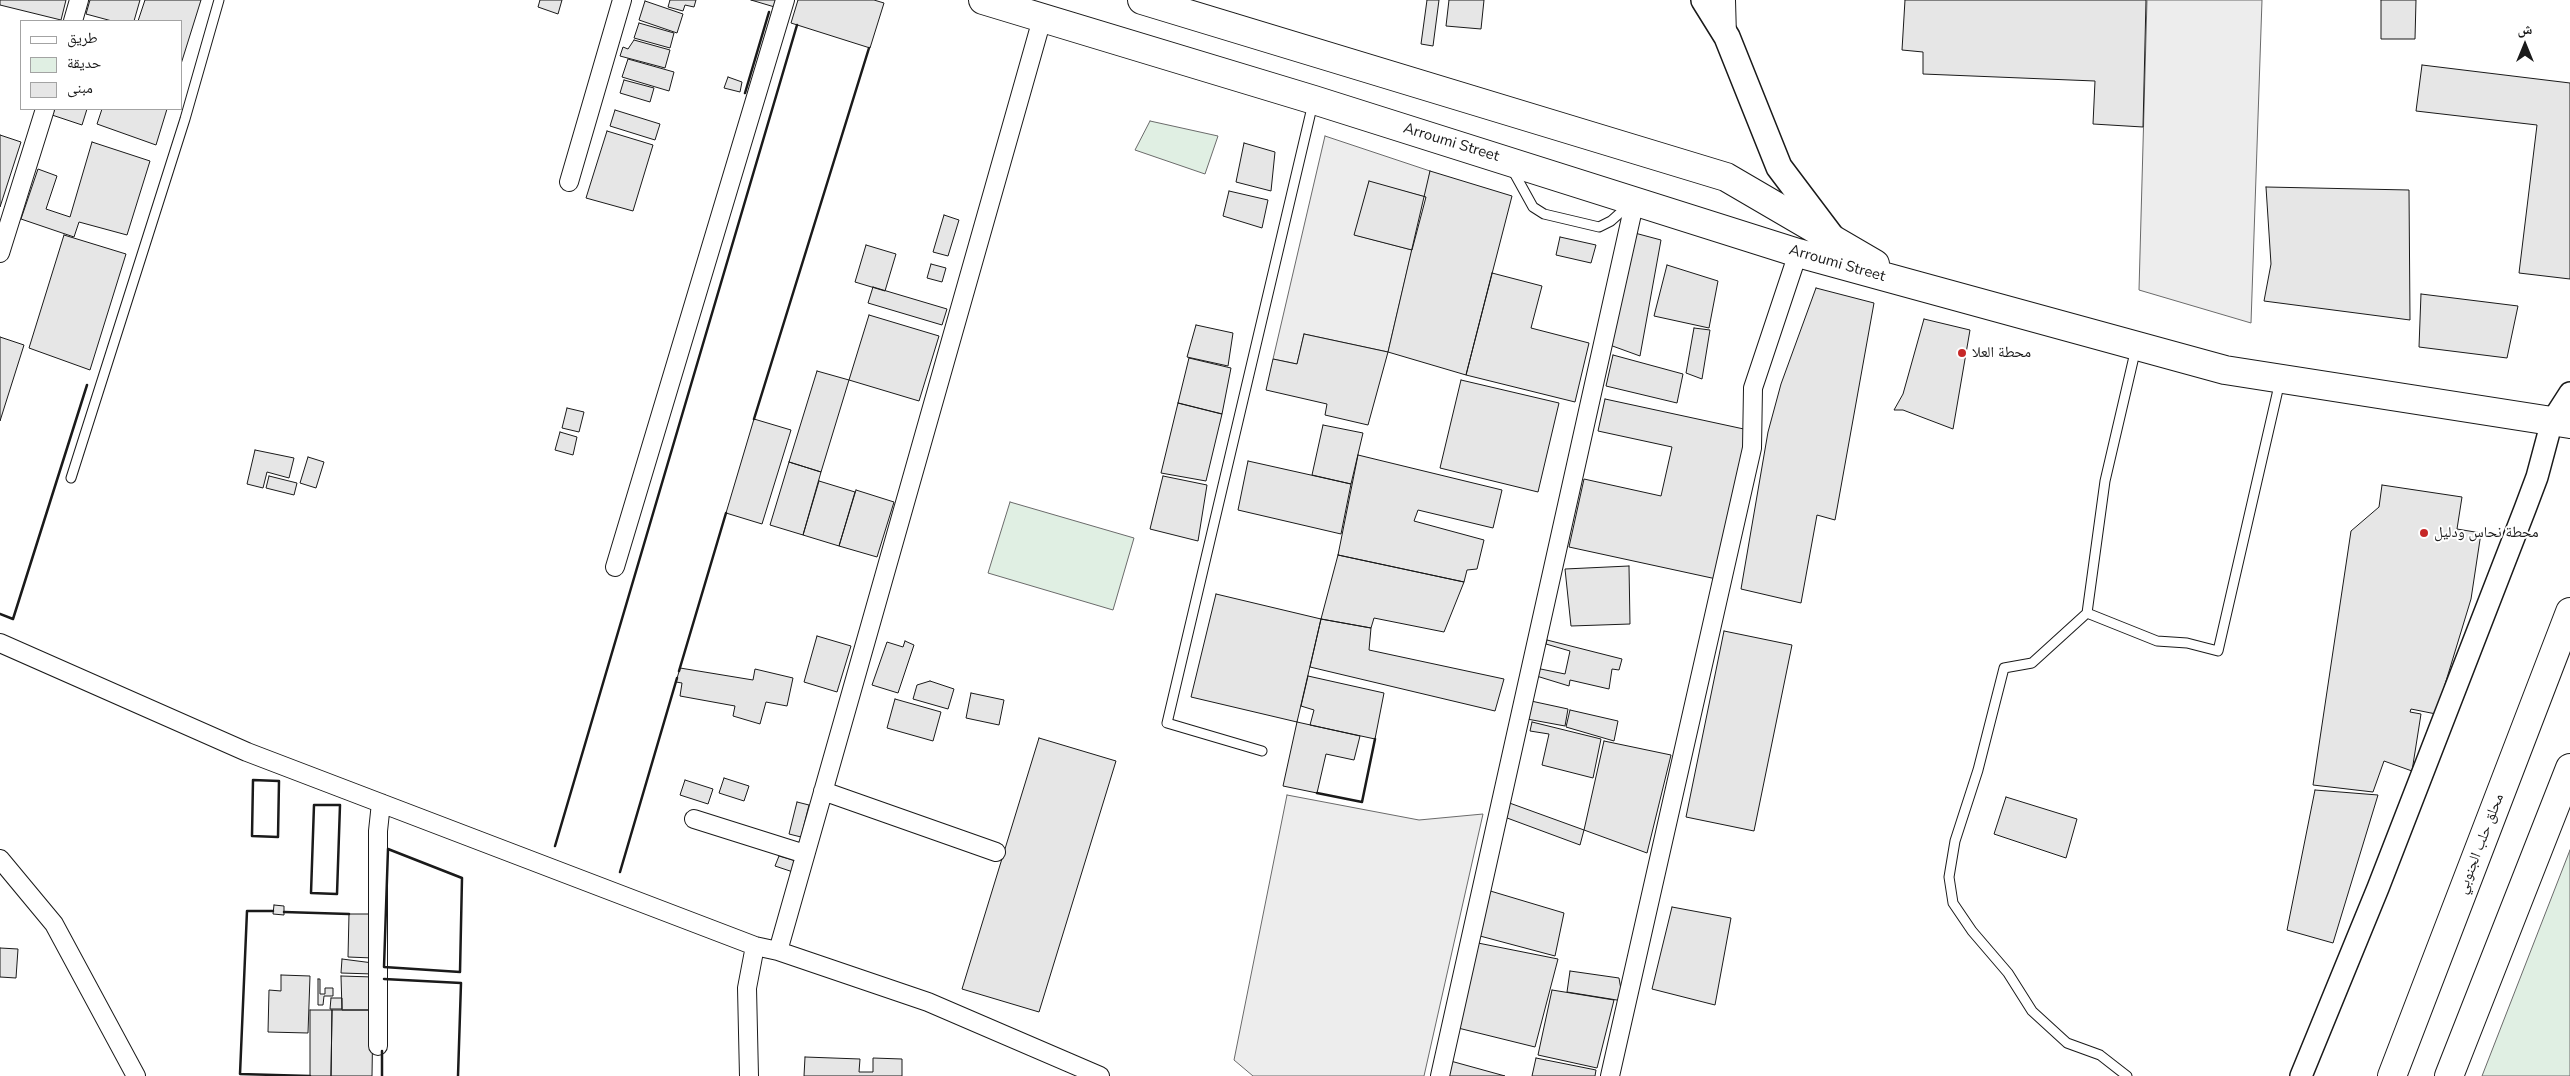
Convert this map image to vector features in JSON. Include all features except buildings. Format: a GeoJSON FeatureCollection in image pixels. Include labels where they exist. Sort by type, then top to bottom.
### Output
{"type":"FeatureCollection","features":[{"type":"Feature","properties":{"kind":"main road","name":"Arroumi Street"},"geometry":{"type":"LineString","coordinates":[[982,0],[1314,100],[1798,253],[1908,284]]}},
{"type":"Feature","properties":{"kind":"main road","name":"Arroumi Street"},"geometry":{"type":"LineString","coordinates":[[1142,0],[1726,176],[1908,284]]}},
{"type":"Feature","properties":{"kind":"main road"},"geometry":{"type":"LineString","coordinates":[[1704,0],[1727,37],[1779,167],[1836,242]]}},
{"type":"Feature","properties":{"kind":"main road"},"geometry":{"type":"LineString","coordinates":[[1908,284],[2225,370],[2561,422]]}},
{"type":"Feature","properties":{"kind":"main road","name":"محلق حلب الجنوبي"},"geometry":{"type":"LineString","coordinates":[[2392,1076],[2570,612]]}},
{"type":"Feature","properties":{"kind":"main road"},"geometry":{"type":"LineString","coordinates":[[2448,1076],[2570,768]]}},
{"type":"Feature","properties":{"kind":"street"},"geometry":{"type":"LineString","coordinates":[[73,20],[79,0]]}},
{"type":"Feature","properties":{"kind":"street"},"geometry":{"type":"LineString","coordinates":[[569,182],[622,0]]}},
{"type":"Feature","properties":{"kind":"street"},"geometry":{"type":"LineString","coordinates":[[615,567],[785,0]]}},
{"type":"Feature","properties":{"kind":"street"},"geometry":{"type":"LineString","coordinates":[[1726,0],[1727,37]]}},
{"type":"Feature","properties":{"kind":"street"},"geometry":{"type":"LineString","coordinates":[[778,951],[1042,19]]}},
{"type":"Feature","properties":{"kind":"street"},"geometry":{"type":"LineString","coordinates":[[0,253],[45,110]]}},
{"type":"Feature","properties":{"kind":"street"},"geometry":{"type":"LineString","coordinates":[[1440,1076],[1635,200]]}},
{"type":"Feature","properties":{"kind":"street"},"geometry":{"type":"LineString","coordinates":[[1610,1076],[1752,448],[1754,388],[1798,253]]}},
{"type":"Feature","properties":{"kind":"street"},"geometry":{"type":"LineString","coordinates":[[2301,1076],[2378,888],[2537,477],[2561,422],[2570,393]]}},
{"type":"Feature","properties":{"kind":"street"},"geometry":{"type":"LineString","coordinates":[[0,643],[247,752],[755,946],[778,951],[928,1002],[1100,1076]]}},
{"type":"Feature","properties":{"kind":"street"},"geometry":{"type":"LineString","coordinates":[[823,791],[996,852]]}},
{"type":"Feature","properties":{"kind":"street"},"geometry":{"type":"LineString","coordinates":[[378,1046],[378,832],[381,803]]}},
{"type":"Feature","properties":{"kind":"street"},"geometry":{"type":"LineString","coordinates":[[694,819],[805,854]]}},
{"type":"Feature","properties":{"kind":"street"},"geometry":{"type":"LineString","coordinates":[[0,859],[54,924],[136,1076]]}},
{"type":"Feature","properties":{"kind":"street"},"geometry":{"type":"LineString","coordinates":[[749,1076],[747,988],[755,946]]}},
{"type":"Feature","properties":{"kind":"lane"},"geometry":{"type":"LineString","coordinates":[[70,478],[185,119],[219,0]]}},
{"type":"Feature","properties":{"kind":"lane"},"geometry":{"type":"LineString","coordinates":[[1262,751],[1167,724],[1314,100]]}},
{"type":"Feature","properties":{"kind":"lane"},"geometry":{"type":"LineString","coordinates":[[1507,160],[1533,207],[1544,214],[1599,227],[1611,220],[1635,200]]}},
{"type":"Feature","properties":{"kind":"lane"},"geometry":{"type":"LineString","coordinates":[[2126,1076],[2100,1055],[2067,1043],[2032,1011],[2008,973],[1972,931],[1953,903],[1949,877],[1955,841],[1978,770],[2004,668],[2032,663],[2087,613],[2105,481],[2136,346]]}},
{"type":"Feature","properties":{"kind":"lane"},"geometry":{"type":"LineString","coordinates":[[2087,613],[2158,641],[2187,643],[2218,651],[2281,378]]}},
{"type":"Feature","properties":{"kind":"green space"},"geometry":{"type":"Polygon","coordinates":[[[1150,121],[1218,136],[1205,174],[1135,150],[1150,121]]]}},
{"type":"Feature","properties":{"kind":"green space"},"geometry":{"type":"Polygon","coordinates":[[[1010,502],[1134,538],[1113,610],[988,573],[1010,502]]]}},
{"type":"Feature","properties":{"kind":"green space"},"geometry":{"type":"Polygon","coordinates":[[[2570,850],[2570,1076],[2482,1076],[2570,850]]]}},
{"type":"Feature","properties":{"kind":"shaded area"},"geometry":{"type":"Polygon","coordinates":[[[2147,0],[2262,0],[2251,323],[2139,290],[2147,0]]]}},
{"type":"Feature","properties":{"kind":"shaded area"},"geometry":{"type":"Polygon","coordinates":[[[1325,136],[1430,171],[1426,197],[1369,182],[1355,235],[1412,250],[1388,352],[1304,334],[1297,364],[1273,359],[1325,136]]]}},
{"type":"Feature","properties":{"kind":"shaded area"},"geometry":{"type":"Polygon","coordinates":[[[1287,795],[1419,820],[1483,814],[1424,1076],[1253,1076],[1234,1060],[1287,795]]]}},
{"type":"Feature","properties":{"kind":"wall"},"geometry":{"type":"LineString","coordinates":[[745,93],[769,12]]}},
{"type":"Feature","properties":{"kind":"wall"},"geometry":{"type":"LineString","coordinates":[[555,846],[797,25]]}},
{"type":"Feature","properties":{"kind":"wall"},"geometry":{"type":"LineString","coordinates":[[754,419],[869,48]]}},
{"type":"Feature","properties":{"kind":"wall"},"geometry":{"type":"LineString","coordinates":[[0,614],[13,619],[87,385]]}},
{"type":"Feature","properties":{"kind":"wall"},"geometry":{"type":"LineString","coordinates":[[679,671],[726,513]]}},
{"type":"Feature","properties":{"kind":"wall"},"geometry":{"type":"LineString","coordinates":[[620,872],[677,678]]}},
{"type":"Feature","properties":{"kind":"wall"},"geometry":{"type":"LineString","coordinates":[[1317,793],[1362,802],[1375,739]]}},
{"type":"Feature","properties":{"kind":"wall"},"geometry":{"type":"LineString","coordinates":[[253,780],[279,781],[278,837],[252,836],[253,780]]}},
{"type":"Feature","properties":{"kind":"wall"},"geometry":{"type":"LineString","coordinates":[[314,805],[340,805],[337,894],[311,893],[314,805]]}},
{"type":"Feature","properties":{"kind":"wall"},"geometry":{"type":"LineString","coordinates":[[388,849],[462,878],[460,972],[384,967],[388,849]]}},
{"type":"Feature","properties":{"kind":"wall"},"geometry":{"type":"LineString","coordinates":[[273,911],[247,911],[240,1074],[310,1076]]}},
{"type":"Feature","properties":{"kind":"wall"},"geometry":{"type":"LineString","coordinates":[[284,912],[349,914]]}},
{"type":"Feature","properties":{"kind":"wall"},"geometry":{"type":"LineString","coordinates":[[384,979],[461,983],[458,1076]]}},
{"type":"Feature","properties":{"kind":"wall"},"geometry":{"type":"LineString","coordinates":[[382,1051],[382,1076]]}},
{"type":"Feature","properties":{"kind":"place","name":"محطة العلا"},"geometry":{"type":"Point","coordinates":[1962,353]}},
{"type":"Feature","properties":{"kind":"place","name":"محطة نحاس ودليل"},"geometry":{"type":"Point","coordinates":[2424,533]}}]}
